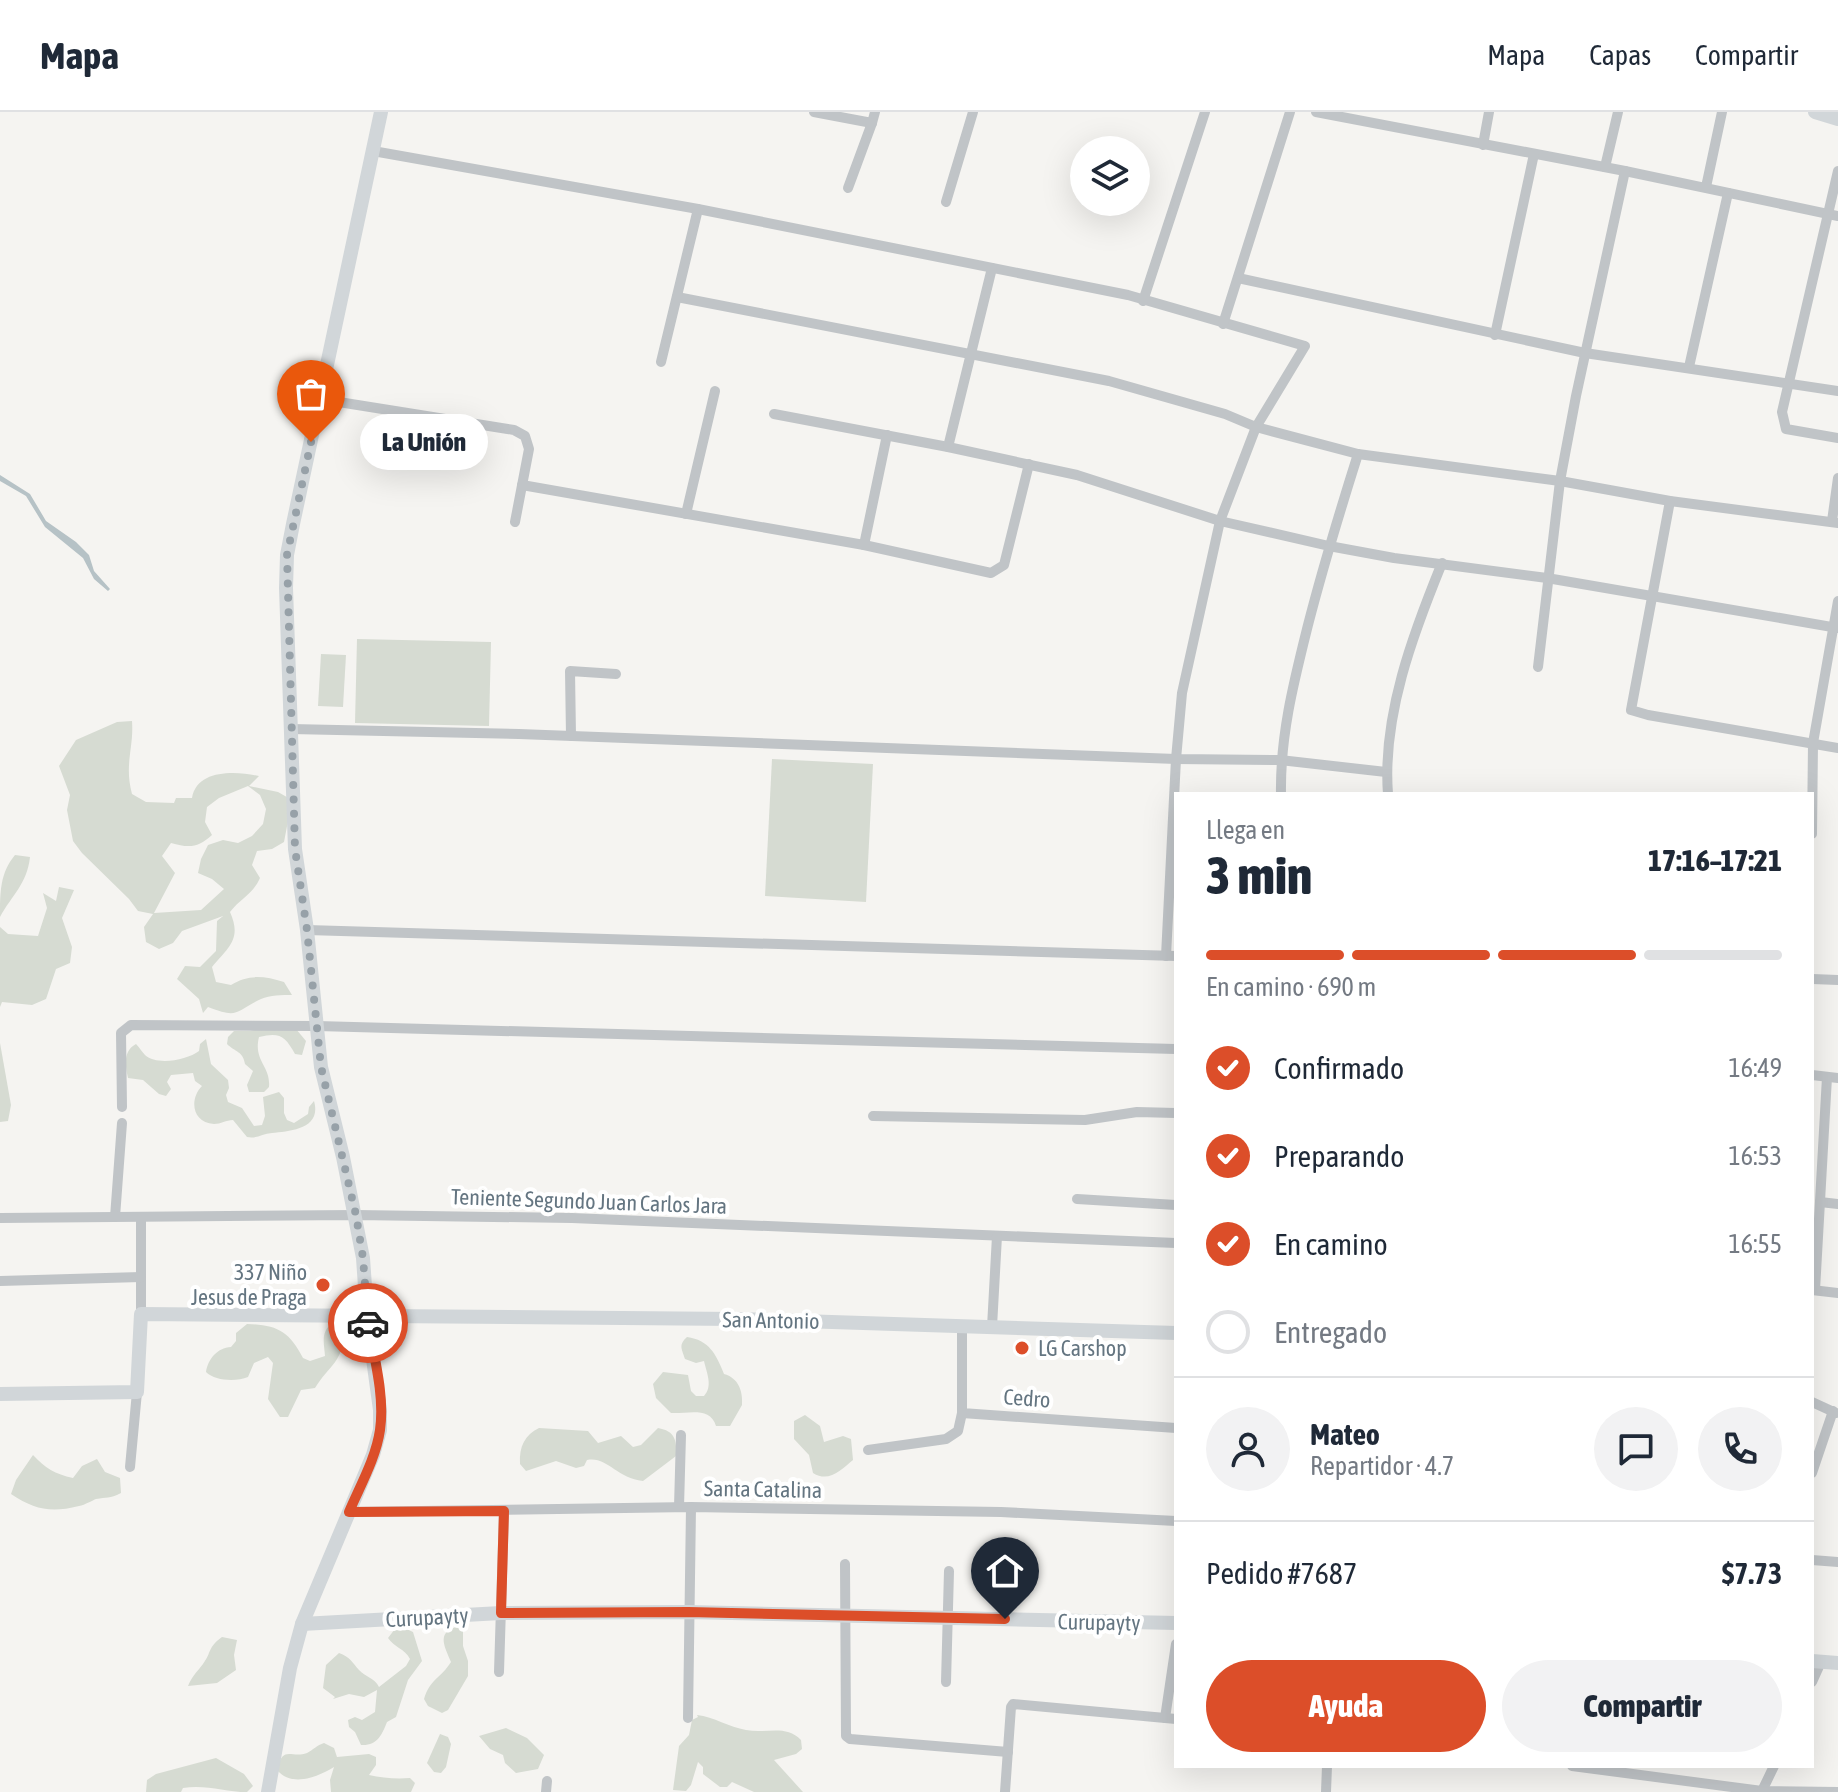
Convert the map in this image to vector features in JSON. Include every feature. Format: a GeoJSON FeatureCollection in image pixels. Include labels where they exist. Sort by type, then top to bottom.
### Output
{"type":"FeatureCollection","features":[{"type":"Feature","properties":{"kind":"street"},"geometry":{"type":"LineString","coordinates":[[268,1792],[290,1668],[302,1624],[373,1455],[380,1430],[363,1258],[321,1067],[295,849],[287,555],[381,112]]}},
{"type":"Feature","properties":{"kind":"street"},"geometry":{"type":"LineString","coordinates":[[814,112],[874,117],[848,188]]}},
{"type":"Feature","properties":{"kind":"street"},"geometry":{"type":"LineString","coordinates":[[946,202],[973,112]]}},
{"type":"Feature","properties":{"kind":"street"},"geometry":{"type":"LineString","coordinates":[[1143,301],[1205,112]]}},
{"type":"Feature","properties":{"kind":"street"},"geometry":{"type":"LineString","coordinates":[[1223,324],[1290,112]]}},
{"type":"Feature","properties":{"kind":"street"},"geometry":{"type":"LineString","coordinates":[[1316,112],[1351,115],[1483,145],[1706,187],[1833,215]]}},
{"type":"Feature","properties":{"kind":"street"},"geometry":{"type":"LineString","coordinates":[[1483,145],[1489,112]]}},
{"type":"Feature","properties":{"kind":"street"},"geometry":{"type":"LineString","coordinates":[[1605,167],[1618,112]]}},
{"type":"Feature","properties":{"kind":"street"},"geometry":{"type":"LineString","coordinates":[[1706,187],[1722,112]]}},
{"type":"Feature","properties":{"kind":"street"},"geometry":{"type":"LineString","coordinates":[[1815,112],[1838,119]]}},
{"type":"Feature","properties":{"kind":"street"},"geometry":{"type":"LineString","coordinates":[[373,151],[698,209],[1128,295],[1305,346],[1256,427],[1220,521],[1182,693],[1175,792]]}},
{"type":"Feature","properties":{"kind":"street"},"geometry":{"type":"LineString","coordinates":[[1495,335],[1534,154]]}},
{"type":"Feature","properties":{"kind":"street"},"geometry":{"type":"LineString","coordinates":[[1538,667],[1560,481],[1625,171]]}},
{"type":"Feature","properties":{"kind":"street"},"geometry":{"type":"LineString","coordinates":[[1838,171],[1833,215],[1782,412],[1786,429],[1838,438]]}},
{"type":"Feature","properties":{"kind":"street"},"geometry":{"type":"LineString","coordinates":[[1689,367],[1728,193]]}},
{"type":"Feature","properties":{"kind":"street"},"geometry":{"type":"LineString","coordinates":[[661,362],[698,209]]}},
{"type":"Feature","properties":{"kind":"street"},"geometry":{"type":"LineString","coordinates":[[948,447],[992,268]]}},
{"type":"Feature","properties":{"kind":"street"},"geometry":{"type":"LineString","coordinates":[[1238,278],[1585,353],[1838,391]]}},
{"type":"Feature","properties":{"kind":"street"},"geometry":{"type":"LineString","coordinates":[[677,297],[1109,381],[1225,414],[1256,427],[1358,454],[1560,481],[1670,501],[1835,522],[1838,478]]}},
{"type":"Feature","properties":{"kind":"street"},"geometry":{"type":"LineString","coordinates":[[686,514],[715,391]]}},
{"type":"Feature","properties":{"kind":"street"},"geometry":{"type":"LineString","coordinates":[[320,399],[514,430],[525,436],[529,449],[515,522]]}},
{"type":"Feature","properties":{"kind":"street"},"geometry":{"type":"LineString","coordinates":[[774,414],[1077,475],[1220,521],[1329,546],[1394,558],[1547,578],[1836,628]]}},
{"type":"Feature","properties":{"kind":"street"},"geometry":{"type":"LineString","coordinates":[[864,545],[887,435]]}},
{"type":"Feature","properties":{"kind":"street"},"geometry":{"type":"LineString","coordinates":[[1281,792],[1280,760],[1288,704],[1329,546],[1358,454]]}},
{"type":"Feature","properties":{"kind":"street"},"geometry":{"type":"LineString","coordinates":[[522,485],[864,545],[981,573],[999,570],[1004,565],[1029,464]]}},
{"type":"Feature","properties":{"kind":"street"},"geometry":{"type":"LineString","coordinates":[[1670,501],[1631,710],[1838,748]]}},
{"type":"Feature","properties":{"kind":"street"},"geometry":{"type":"LineString","coordinates":[[1388,792],[1386,772],[1401,685],[1418,620],[1442,563]]}},
{"type":"Feature","properties":{"kind":"street"},"geometry":{"type":"LineString","coordinates":[[1812,792],[1813,743],[1836,628],[1838,601]]}},
{"type":"Feature","properties":{"kind":"street"},"geometry":{"type":"LineString","coordinates":[[571,736],[570,671],[616,674]]}},
{"type":"Feature","properties":{"kind":"street"},"geometry":{"type":"LineString","coordinates":[[291,729],[1280,760],[1386,772]]}},
{"type":"Feature","properties":{"kind":"street"},"geometry":{"type":"LineString","coordinates":[[307,930],[1171,956],[1174,838]]}},
{"type":"Feature","properties":{"kind":"street"},"geometry":{"type":"LineString","coordinates":[[1814,979],[1838,980]]}},
{"type":"Feature","properties":{"kind":"street"},"geometry":{"type":"LineString","coordinates":[[122,1107],[121,1033],[131,1025],[317,1026],[1174,1049]]}},
{"type":"Feature","properties":{"kind":"street"},"geometry":{"type":"LineString","coordinates":[[1814,1270],[1820,1202],[1818,1150],[1832,1078]]}},
{"type":"Feature","properties":{"kind":"street"},"geometry":{"type":"LineString","coordinates":[[873,1116],[1085,1120],[1137,1112],[1174,1113]]}},
{"type":"Feature","properties":{"kind":"street"},"geometry":{"type":"LineString","coordinates":[[115,1217],[122,1123]]}},
{"type":"Feature","properties":{"kind":"street"},"geometry":{"type":"LineString","coordinates":[[1077,1199],[1174,1205]]}},
{"type":"Feature","properties":{"kind":"street"},"geometry":{"type":"LineString","coordinates":[[1820,1202],[1838,1204]]}},
{"type":"Feature","properties":{"kind":"street","name":"Teniente Segundo Juan Carlos Jara"},"geometry":{"type":"LineString","coordinates":[[0,1218],[356,1215],[572,1218],[1174,1243]]}},
{"type":"Feature","properties":{"kind":"street"},"geometry":{"type":"LineString","coordinates":[[130,1467],[141,1314],[141,1218]]}},
{"type":"Feature","properties":{"kind":"street"},"geometry":{"type":"LineString","coordinates":[[992,1327],[997,1236]]}},
{"type":"Feature","properties":{"kind":"street"},"geometry":{"type":"LineString","coordinates":[[0,1281],[141,1277]]}},
{"type":"Feature","properties":{"kind":"street"},"geometry":{"type":"LineString","coordinates":[[1814,1290],[1838,1293]]}},
{"type":"Feature","properties":{"kind":"street","name":"San Antonio"},"geometry":{"type":"LineString","coordinates":[[141,1314],[737,1319],[1174,1333]]}},
{"type":"Feature","properties":{"kind":"street"},"geometry":{"type":"LineString","coordinates":[[868,1450],[946,1439],[958,1431],[962,1413],[962,1325]]}},
{"type":"Feature","properties":{"kind":"street"},"geometry":{"type":"LineString","coordinates":[[0,1394],[137,1392]]}},
{"type":"Feature","properties":{"kind":"street"},"geometry":{"type":"LineString","coordinates":[[1814,1403],[1836,1412],[1814,1468]]}},
{"type":"Feature","properties":{"kind":"street","name":"Cedro"},"geometry":{"type":"LineString","coordinates":[[962,1413],[1174,1428]]}},
{"type":"Feature","properties":{"kind":"street"},"geometry":{"type":"LineString","coordinates":[[681,1435],[688,1612],[688,1718]]}},
{"type":"Feature","properties":{"kind":"street","name":"Santa Catalina"},"geometry":{"type":"LineString","coordinates":[[349,1512],[685,1507],[1001,1512],[1174,1521]]}},
{"type":"Feature","properties":{"kind":"street"},"geometry":{"type":"LineString","coordinates":[[499,1672],[504,1511]]}},
{"type":"Feature","properties":{"kind":"street"},"geometry":{"type":"LineString","coordinates":[[1814,1560],[1838,1562]]}},
{"type":"Feature","properties":{"kind":"street"},"geometry":{"type":"LineString","coordinates":[[845,1564],[845,1730],[850,1739],[1008,1752]]}},
{"type":"Feature","properties":{"kind":"street"},"geometry":{"type":"LineString","coordinates":[[946,1682],[949,1571]]}},
{"type":"Feature","properties":{"kind":"street","name":"Curupayty"},"geometry":{"type":"LineString","coordinates":[[302,1624],[501,1613],[688,1612],[1174,1623]]}},
{"type":"Feature","properties":{"kind":"street"},"geometry":{"type":"LineString","coordinates":[[1817,1662],[1838,1663]]}},
{"type":"Feature","properties":{"kind":"street"},"geometry":{"type":"LineString","coordinates":[[1005,1792],[1011,1707],[1016,1702],[1171,1718],[1174,1674]]}},
{"type":"Feature","properties":{"kind":"street"},"geometry":{"type":"LineString","coordinates":[[1326,1792],[1327,1768]]}},
{"type":"Feature","properties":{"kind":"street"},"geometry":{"type":"LineString","coordinates":[[1762,1791],[1773,1768]]}},
{"type":"Feature","properties":{"kind":"street"},"geometry":{"type":"LineString","coordinates":[[1624,1769],[1713,1788],[1838,1792]]}},
{"type":"Feature","properties":{"kind":"shaded area"},"geometry":{"type":"Polygon","coordinates":[[[0,475],[30,494],[46,521],[89,555],[94,571],[110,589],[108,591],[94,579],[83,558],[45,527],[26,496],[0,481],[0,475]]]}},
{"type":"Feature","properties":{"kind":"shaded area"},"geometry":{"type":"Polygon","coordinates":[[[357,639],[491,642],[489,726],[355,723],[357,639]]]}},
{"type":"Feature","properties":{"kind":"shaded area"},"geometry":{"type":"Polygon","coordinates":[[[321,654],[346,655],[343,707],[318,706],[321,654]]]}},
{"type":"Feature","properties":{"kind":"shaded area"},"geometry":{"type":"Polygon","coordinates":[[[132,721],[130,783],[132,794],[146,802],[174,803],[176,798],[192,798],[201,782],[229,773],[259,776],[249,786],[278,792],[292,800],[284,842],[272,849],[257,851],[252,865],[260,878],[230,912],[234,936],[212,967],[216,982],[231,985],[250,978],[270,978],[284,982],[292,995],[265,998],[236,1012],[226,1013],[208,1007],[203,1013],[199,999],[177,979],[185,966],[200,967],[216,951],[217,921],[223,916],[182,931],[173,943],[159,949],[146,942],[144,927],[153,914],[138,911],[73,841],[67,810],[70,795],[59,766],[76,740],[117,722],[132,721]],[[248,786],[219,798],[207,807],[205,822],[212,835],[193,846],[171,843],[162,856],[175,873],[154,913],[201,910],[224,889],[198,873],[201,859],[208,845],[223,840],[238,843],[252,836],[263,824],[266,809],[260,795],[248,786]]]}},
{"type":"Feature","properties":{"kind":"shaded area"},"geometry":{"type":"Polygon","coordinates":[[[772,759],[873,764],[866,902],[765,896],[772,759]]]}},
{"type":"Feature","properties":{"kind":"shaded area"},"geometry":{"type":"Polygon","coordinates":[[[15,855],[30,857],[28,866],[22,882],[0,917],[4,876],[15,855]]]}},
{"type":"Feature","properties":{"kind":"shaded area"},"geometry":{"type":"Polygon","coordinates":[[[59,887],[74,890],[62,918],[72,947],[70,963],[56,969],[46,999],[32,1005],[2,1002],[0,1007],[0,927],[8,934],[38,936],[47,908],[43,893],[56,901],[59,887]]]}},
{"type":"Feature","properties":{"kind":"shaded area"},"geometry":{"type":"Polygon","coordinates":[[[265,1027],[296,1029],[306,1041],[302,1055],[295,1054],[281,1037],[259,1037],[258,1052],[269,1087],[264,1092],[249,1092],[247,1085],[253,1071],[245,1064],[241,1054],[227,1044],[228,1037],[234,1031],[265,1027]]]}},
{"type":"Feature","properties":{"kind":"shaded area"},"geometry":{"type":"Polygon","coordinates":[[[206,1039],[211,1064],[228,1080],[228,1102],[242,1108],[254,1126],[262,1125],[265,1116],[263,1097],[279,1092],[284,1098],[287,1120],[294,1123],[308,1114],[314,1101],[313,1118],[303,1127],[247,1137],[233,1120],[214,1124],[197,1115],[195,1097],[202,1086],[195,1081],[193,1073],[171,1075],[167,1082],[171,1089],[166,1096],[143,1080],[128,1078],[127,1054],[136,1044],[150,1058],[172,1060],[199,1051],[200,1044],[206,1039]]]}},
{"type":"Feature","properties":{"kind":"shaded area"},"geometry":{"type":"Polygon","coordinates":[[[0,1043],[11,1105],[8,1121],[0,1122],[0,1043]]]}},
{"type":"Feature","properties":{"kind":"shaded area"},"geometry":{"type":"Polygon","coordinates":[[[334,1322],[344,1330],[339,1356],[315,1388],[301,1390],[288,1417],[280,1417],[268,1399],[273,1363],[268,1357],[254,1363],[248,1377],[243,1379],[220,1379],[206,1372],[214,1355],[231,1347],[236,1341],[236,1333],[247,1324],[281,1331],[293,1341],[303,1358],[310,1361],[325,1356],[325,1333],[334,1322]]]}},
{"type":"Feature","properties":{"kind":"shaded area"},"geometry":{"type":"Polygon","coordinates":[[[687,1337],[706,1345],[715,1354],[724,1374],[739,1385],[742,1405],[730,1426],[716,1426],[704,1413],[671,1413],[656,1398],[653,1384],[663,1372],[688,1375],[691,1391],[696,1396],[704,1396],[707,1392],[704,1361],[696,1363],[685,1359],[682,1345],[687,1337]]]}},
{"type":"Feature","properties":{"kind":"shaded area"},"geometry":{"type":"Polygon","coordinates":[[[805,1415],[820,1426],[824,1442],[843,1436],[851,1439],[853,1460],[830,1476],[813,1473],[809,1455],[794,1439],[794,1421],[805,1415]]]}},
{"type":"Feature","properties":{"kind":"shaded area"},"geometry":{"type":"Polygon","coordinates":[[[539,1428],[588,1431],[598,1443],[621,1436],[633,1447],[641,1445],[658,1428],[674,1437],[676,1456],[643,1481],[594,1460],[587,1460],[584,1466],[576,1468],[556,1461],[526,1471],[520,1464],[522,1447],[530,1434],[539,1428]]]}},
{"type":"Feature","properties":{"kind":"shaded area"},"geometry":{"type":"Polygon","coordinates":[[[33,1455],[51,1470],[73,1478],[82,1466],[97,1459],[105,1472],[120,1478],[121,1493],[60,1509],[44,1509],[28,1504],[11,1494],[16,1480],[33,1455]]]}},
{"type":"Feature","properties":{"kind":"shaded area"},"geometry":{"type":"Polygon","coordinates":[[[398,1625],[413,1632],[422,1661],[408,1680],[396,1717],[387,1722],[375,1742],[361,1745],[348,1720],[355,1717],[362,1720],[375,1712],[377,1690],[364,1697],[349,1694],[333,1699],[335,1697],[323,1688],[326,1665],[339,1653],[379,1687],[406,1666],[410,1659],[388,1638],[398,1625]]]}},
{"type":"Feature","properties":{"kind":"shaded area"},"geometry":{"type":"Polygon","coordinates":[[[456,1627],[463,1630],[468,1676],[448,1710],[442,1713],[428,1706],[424,1699],[429,1687],[451,1662],[444,1637],[456,1627]]]}},
{"type":"Feature","properties":{"kind":"shaded area"},"geometry":{"type":"Polygon","coordinates":[[[222,1637],[237,1640],[234,1655],[236,1670],[217,1683],[188,1686],[212,1647],[222,1637]]]}},
{"type":"Feature","properties":{"kind":"shaded area"},"geometry":{"type":"Polygon","coordinates":[[[697,1715],[746,1730],[782,1731],[795,1735],[801,1740],[802,1749],[796,1754],[774,1760],[803,1792],[754,1792],[732,1782],[727,1787],[720,1787],[703,1774],[703,1767],[698,1762],[686,1791],[673,1790],[679,1746],[689,1735],[692,1720],[697,1715]]]}},
{"type":"Feature","properties":{"kind":"shaded area"},"geometry":{"type":"Polygon","coordinates":[[[506,1728],[527,1738],[544,1755],[538,1769],[516,1773],[505,1763],[503,1755],[490,1749],[479,1736],[506,1728]]]}},
{"type":"Feature","properties":{"kind":"shaded area"},"geometry":{"type":"Polygon","coordinates":[[[440,1734],[448,1737],[451,1744],[446,1767],[441,1773],[434,1772],[427,1763],[440,1734]]]}},
{"type":"Feature","properties":{"kind":"shaded area"},"geometry":{"type":"Polygon","coordinates":[[[324,1743],[334,1748],[337,1757],[369,1754],[376,1757],[376,1765],[369,1775],[410,1778],[415,1783],[411,1792],[331,1792],[330,1780],[334,1767],[304,1779],[289,1778],[277,1770],[285,1755],[307,1753],[324,1743]]]}},
{"type":"Feature","properties":{"kind":"shaded area"},"geometry":{"type":"Polygon","coordinates":[[[216,1758],[244,1774],[253,1786],[247,1792],[199,1787],[183,1788],[181,1792],[146,1792],[147,1780],[156,1774],[216,1758]]]}},
{"type":"Feature","properties":{"kind":"way so far"},"geometry":{"type":"LineString","coordinates":[[311,442],[287,555],[295,849],[321,1067],[356,1215],[368,1323]]}},
{"type":"Feature","properties":{"kind":"place","name":"La Unión"},"geometry":{"type":"Point","coordinates":[311,442]}},
{"type":"Feature","properties":{"kind":"place","name":"337 Niño Jesus de Praga"},"geometry":{"type":"Point","coordinates":[323,1285]}},
{"type":"Feature","properties":{"kind":"place","name":"LG Carshop"},"geometry":{"type":"Point","coordinates":[1022,1348]}},
{"type":"Feature","properties":{"kind":"route"},"geometry":{"type":"LineString","coordinates":[[368,1323],[376,1372],[380,1430],[349,1512],[504,1511],[501,1613],[688,1612],[1005,1619]]}}]}
